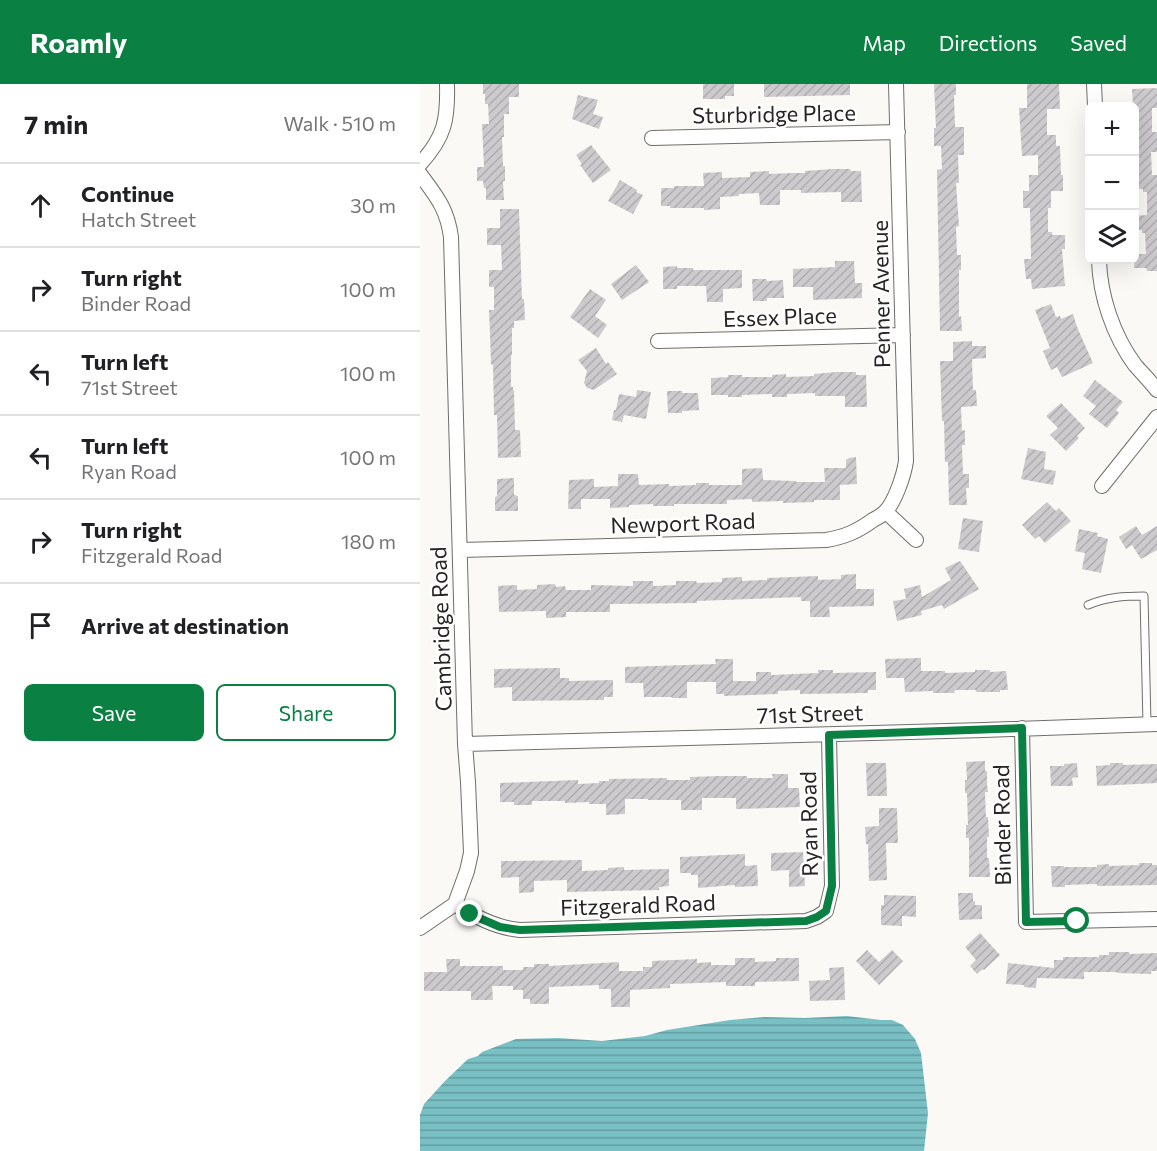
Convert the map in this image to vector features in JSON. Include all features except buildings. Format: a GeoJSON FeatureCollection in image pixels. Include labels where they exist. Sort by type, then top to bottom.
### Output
{"type":"FeatureCollection","features":[{"type":"Feature","properties":{"kind":"street"},"geometry":{"type":"LineString","coordinates":[[420,164],[429,155],[444,126],[447,114],[447,84]]}},
{"type":"Feature","properties":{"kind":"street","name":"Penner Avenue"},"geometry":{"type":"LineString","coordinates":[[889,506],[903,478],[906,461],[896,84]]}},
{"type":"Feature","properties":{"kind":"street"},"geometry":{"type":"LineString","coordinates":[[1094,84],[1095,102]]}},
{"type":"Feature","properties":{"kind":"street","name":"Sturbridge Place"},"geometry":{"type":"LineString","coordinates":[[652,138],[898,132]]}},
{"type":"Feature","properties":{"kind":"street","name":"Cambridge Road"},"geometry":{"type":"LineString","coordinates":[[420,174],[443,205],[451,237],[465,744],[471,853],[455,904]]}},
{"type":"Feature","properties":{"kind":"street"},"geometry":{"type":"LineString","coordinates":[[1099,264],[1103,295],[1115,330],[1127,353],[1157,390]]}},
{"type":"Feature","properties":{"kind":"street","name":"Essex Place"},"geometry":{"type":"LineString","coordinates":[[658,341],[903,335]]}},
{"type":"Feature","properties":{"kind":"street"},"geometry":{"type":"LineString","coordinates":[[1102,486],[1157,417]]}},
{"type":"Feature","properties":{"kind":"street"},"geometry":{"type":"LineString","coordinates":[[889,506],[916,540]]}},
{"type":"Feature","properties":{"kind":"street","name":"Newport Road"},"geometry":{"type":"LineString","coordinates":[[460,550],[826,540],[849,535],[859,530],[889,506]]}},
{"type":"Feature","properties":{"kind":"street","name":"71st Street"},"geometry":{"type":"LineString","coordinates":[[465,744],[1152,724]]}},
{"type":"Feature","properties":{"kind":"street","name":"Binder Road"},"geometry":{"type":"LineString","coordinates":[[1022,728],[1026,922],[1157,919]]}},
{"type":"Feature","properties":{"kind":"street","name":"Ryan Road"},"geometry":{"type":"LineString","coordinates":[[826,911],[832,886],[829,735]]}},
{"type":"Feature","properties":{"kind":"street"},"geometry":{"type":"LineString","coordinates":[[420,927],[455,904]]}},
{"type":"Feature","properties":{"kind":"street","name":"Fitzgerald Road"},"geometry":{"type":"LineString","coordinates":[[455,904],[470,914],[500,927],[520,930],[806,921],[826,911]]}},
{"type":"Feature","properties":{"kind":"lane"},"geometry":{"type":"LineString","coordinates":[[1088,605],[1101,599],[1118,596],[1144,596],[1152,724]]}},
{"type":"Feature","properties":{"kind":"water"},"geometry":{"type":"Polygon","coordinates":[[[847,1016],[892,1020],[903,1025],[915,1039],[921,1053],[928,1113],[924,1151],[420,1151],[420,1115],[424,1104],[468,1059],[516,1039],[558,1038],[602,1041],[645,1036],[667,1030],[730,1020],[765,1017],[847,1016]]]}},
{"type":"Feature","properties":{"kind":"route"},"geometry":{"type":"LineString","coordinates":[[470,914],[500,927],[520,930],[806,921],[826,911],[832,886],[829,735],[1022,728],[1026,922],[1077,921]]}}]}
